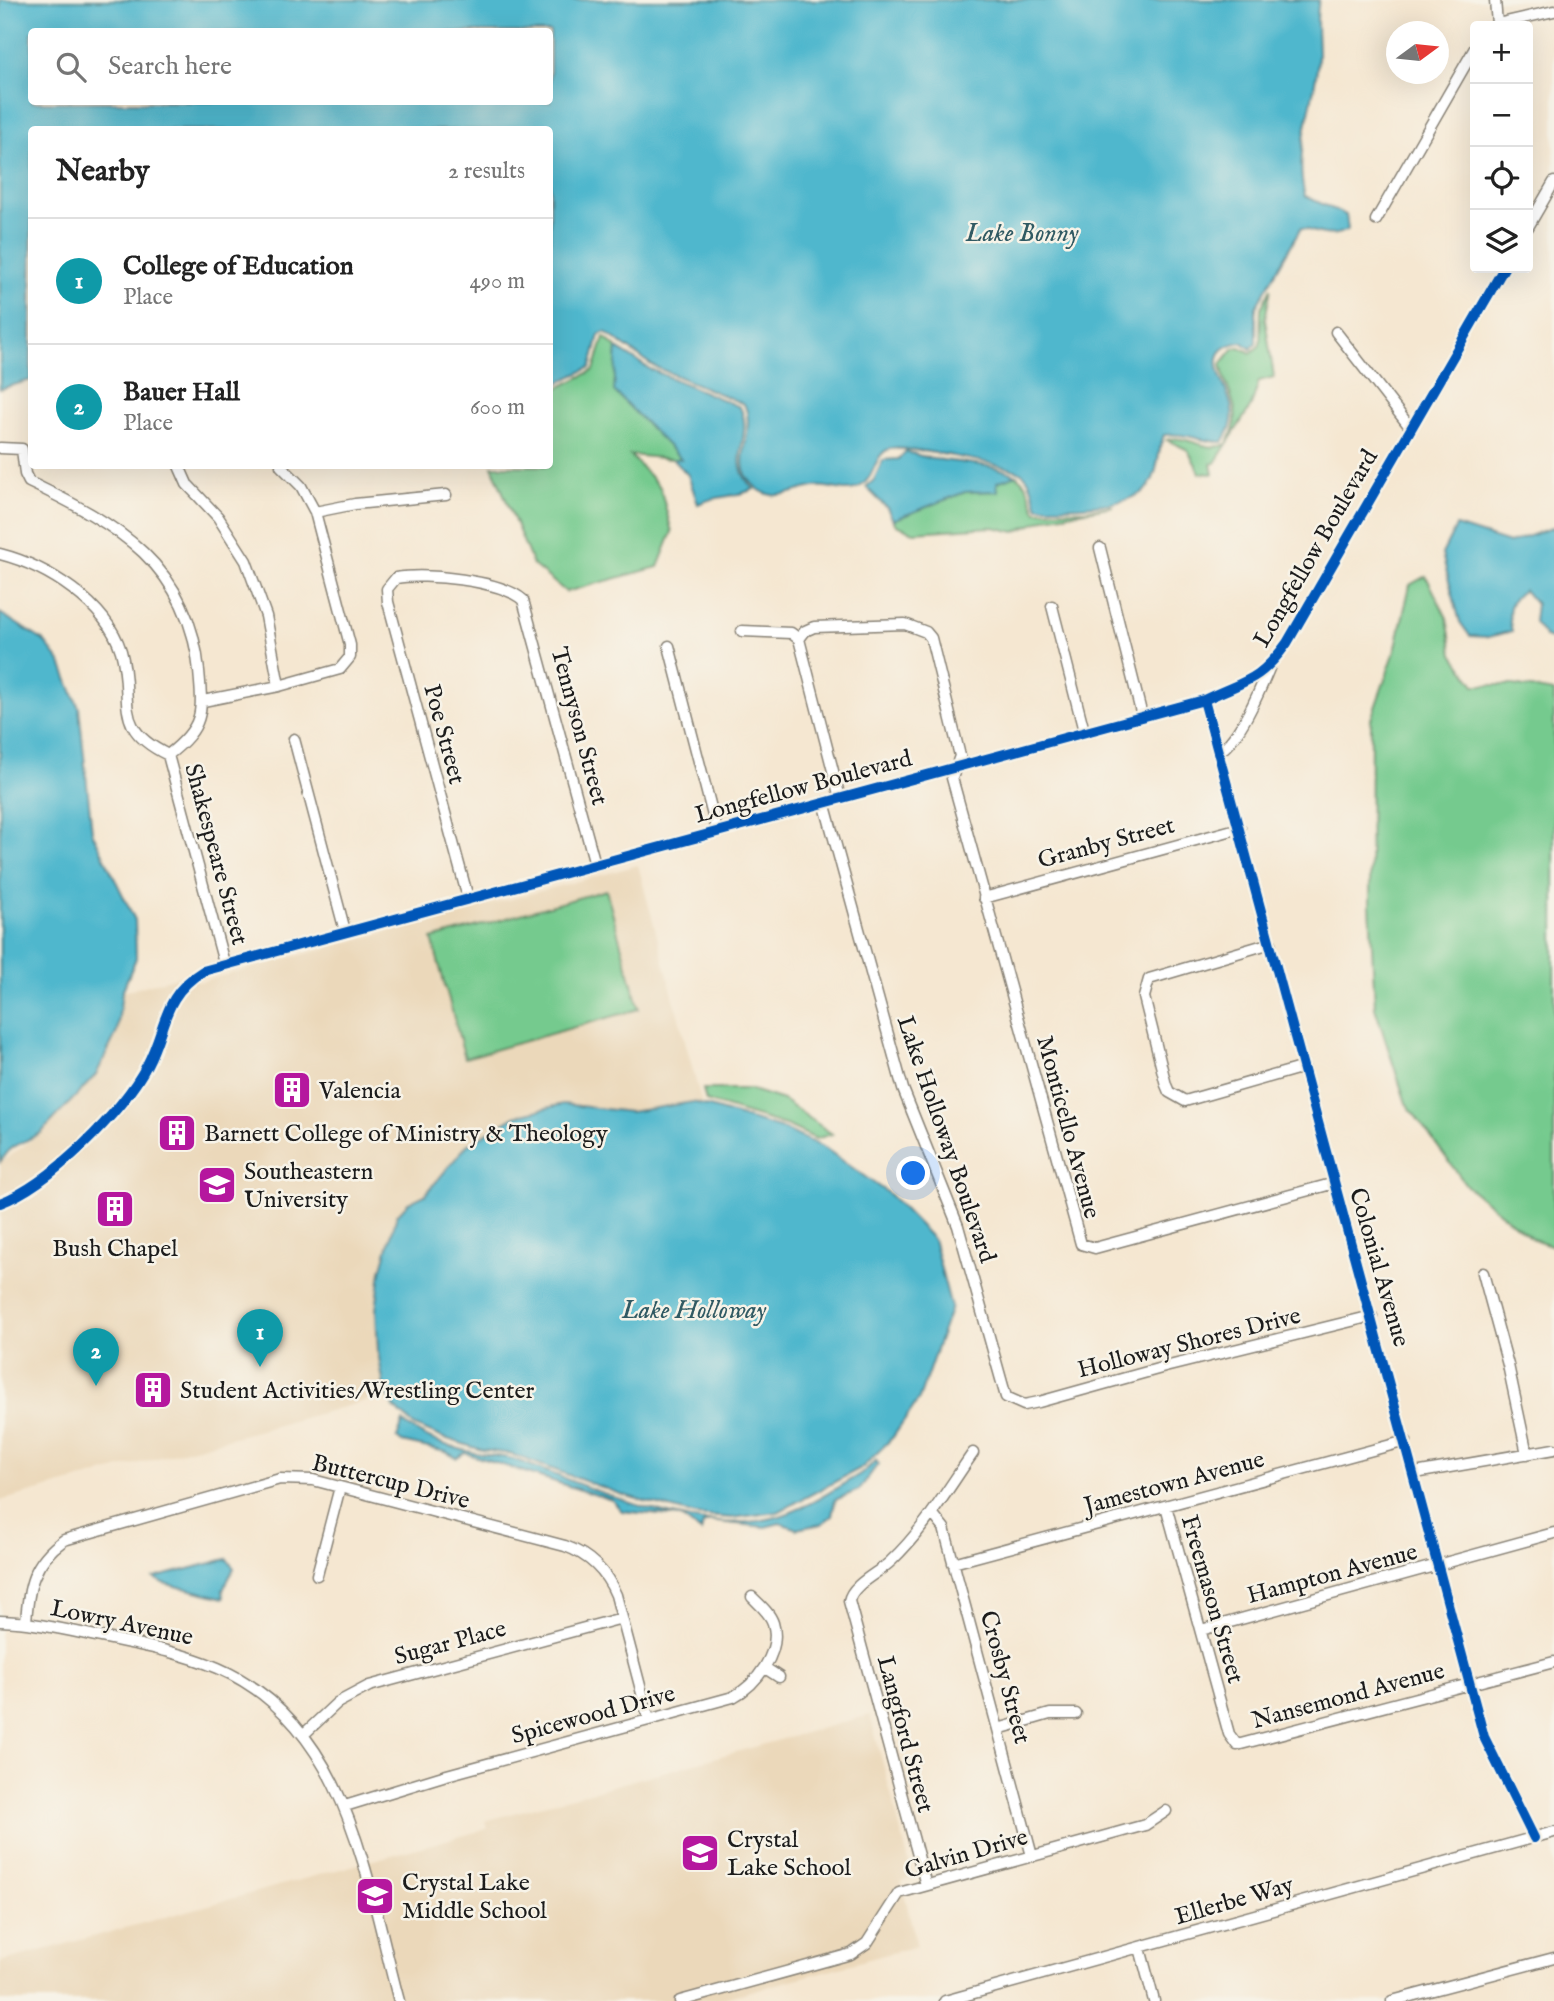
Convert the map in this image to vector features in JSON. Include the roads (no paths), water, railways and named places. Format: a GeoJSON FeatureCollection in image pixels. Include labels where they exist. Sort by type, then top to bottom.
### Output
{"type":"FeatureCollection","features":[{"type":"Feature","properties":{"kind":"street"},"geometry":{"type":"LineString","coordinates":[[1496,0],[1496,21]]}},
{"type":"Feature","properties":{"kind":"street"},"geometry":{"type":"LineString","coordinates":[[1513,21],[1554,11]]}},
{"type":"Feature","properties":{"kind":"street"},"geometry":{"type":"LineString","coordinates":[[1376,220],[1470,57]]}},
{"type":"Feature","properties":{"kind":"street"},"geometry":{"type":"LineString","coordinates":[[1533,218],[1554,182]]}},
{"type":"Feature","properties":{"kind":"street","name":"Longfellow Boulevard"},"geometry":{"type":"LineString","coordinates":[[0,1203],[41,1182],[116,1110],[146,1069],[178,989],[203,971],[224,963],[1204,700],[1240,686],[1270,666],[1325,579],[1410,427],[1501,273]]}},
{"type":"Feature","properties":{"kind":"street"},"geometry":{"type":"LineString","coordinates":[[1336,332],[1410,427]]}},
{"type":"Feature","properties":{"kind":"street"},"geometry":{"type":"LineString","coordinates":[[0,448],[27,447]]}},
{"type":"Feature","properties":{"kind":"street","name":"Shakespeare Street"},"geometry":{"type":"LineString","coordinates":[[27,447],[25,474],[29,482],[108,524],[155,562],[174,589],[193,633],[202,701],[201,717],[196,727],[169,755]]}},
{"type":"Feature","properties":{"kind":"street"},"geometry":{"type":"LineString","coordinates":[[180,469],[187,484],[218,517],[246,561],[266,617],[279,686]]}},
{"type":"Feature","properties":{"kind":"street"},"geometry":{"type":"LineString","coordinates":[[202,701],[279,686],[340,669],[350,657],[350,645],[315,512],[301,486],[284,469]]}},
{"type":"Feature","properties":{"kind":"street"},"geometry":{"type":"LineString","coordinates":[[315,512],[355,504],[446,495]]}},
{"type":"Feature","properties":{"kind":"street"},"geometry":{"type":"LineString","coordinates":[[1100,548],[1142,716]]}},
{"type":"Feature","properties":{"kind":"street","name":"Shakespeare Street"},"geometry":{"type":"LineString","coordinates":[[0,554],[19,560],[75,590],[97,609],[121,651],[131,726],[145,743],[169,755],[224,963]]}},
{"type":"Feature","properties":{"kind":"street","name":"Tennyson Street"},"geometry":{"type":"LineString","coordinates":[[391,582],[402,576],[480,583],[508,589],[523,600],[595,864]]}},
{"type":"Feature","properties":{"kind":"street","name":"Poe Street"},"geometry":{"type":"LineString","coordinates":[[391,582],[387,589],[388,602],[468,898]]}},
{"type":"Feature","properties":{"kind":"street"},"geometry":{"type":"LineString","coordinates":[[1052,606],[1084,732]]}},
{"type":"Feature","properties":{"kind":"street","name":"Monticello Avenue"},"geometry":{"type":"LineString","coordinates":[[799,639],[805,631],[814,627],[905,625],[926,632],[931,638],[960,756],[952,778],[1081,1244],[1095,1248],[1335,1182]]}},
{"type":"Feature","properties":{"kind":"street"},"geometry":{"type":"LineString","coordinates":[[742,631],[791,633],[799,639],[840,798]]}},
{"type":"Feature","properties":{"kind":"street"},"geometry":{"type":"LineString","coordinates":[[669,646],[717,831]]}},
{"type":"Feature","properties":{"kind":"street"},"geometry":{"type":"LineString","coordinates":[[1219,752],[1228,746],[1270,666]]}},
{"type":"Feature","properties":{"kind":"street","name":"Colonial Avenue"},"geometry":{"type":"LineString","coordinates":[[1204,700],[1488,1749],[1534,1838]]}},
{"type":"Feature","properties":{"kind":"street"},"geometry":{"type":"LineString","coordinates":[[294,739],[345,931]]}},
{"type":"Feature","properties":{"kind":"street","name":"Lake Holloway Boulevard"},"geometry":{"type":"LineString","coordinates":[[824,802],[903,1089],[958,1226],[1002,1388],[1006,1397],[1016,1404]]}},
{"type":"Feature","properties":{"kind":"street","name":"Granby Street"},"geometry":{"type":"LineString","coordinates":[[984,898],[1240,828]]}},
{"type":"Feature","properties":{"kind":"street"},"geometry":{"type":"LineString","coordinates":[[1271,943],[1149,979],[1144,997],[1167,1085],[1169,1092],[1185,1101],[1304,1067]]}},
{"type":"Feature","properties":{"kind":"street"},"geometry":{"type":"LineString","coordinates":[[1483,1273],[1508,1365],[1527,1454]]}},
{"type":"Feature","properties":{"kind":"street","name":"Holloway Shores Drive"},"geometry":{"type":"LineString","coordinates":[[1016,1404],[1039,1402],[1165,1367],[1372,1316]]}},
{"type":"Feature","properties":{"kind":"street","name":"Jamestown Avenue"},"geometry":{"type":"LineString","coordinates":[[953,1563],[1406,1441]]}},
{"type":"Feature","properties":{"kind":"street"},"geometry":{"type":"LineString","coordinates":[[1415,1473],[1554,1449]]}},
{"type":"Feature","properties":{"kind":"street"},"geometry":{"type":"LineString","coordinates":[[932,1513],[973,1452]]}},
{"type":"Feature","properties":{"kind":"street","name":"Buttercup Drive"},"geometry":{"type":"LineString","coordinates":[[26,1623],[30,1580],[38,1563],[64,1540],[280,1479],[313,1480],[578,1551],[589,1558],[611,1583],[649,1720]]}},
{"type":"Feature","properties":{"kind":"street"},"geometry":{"type":"LineString","coordinates":[[317,1575],[340,1488]]}},
{"type":"Feature","properties":{"kind":"street","name":"Freemason Street"},"geometry":{"type":"LineString","coordinates":[[1166,1506],[1234,1742]]}},
{"type":"Feature","properties":{"kind":"street","name":"Crosby Street"},"geometry":{"type":"LineString","coordinates":[[932,1513],[944,1528],[1032,1856]]}},
{"type":"Feature","properties":{"kind":"street","name":"Langford Street"},"geometry":{"type":"LineString","coordinates":[[926,1885],[851,1609],[851,1593],[897,1555],[932,1513]]}},
{"type":"Feature","properties":{"kind":"street","name":"Hampton Avenue"},"geometry":{"type":"LineString","coordinates":[[1201,1630],[1554,1533]]}},
{"type":"Feature","properties":{"kind":"street"},"geometry":{"type":"LineString","coordinates":[[752,1597],[770,1615],[774,1627],[765,1668],[779,1677]]}},
{"type":"Feature","properties":{"kind":"street","name":"Sugar Place"},"geometry":{"type":"LineString","coordinates":[[303,1735],[337,1703],[369,1686],[622,1618]]}},
{"type":"Feature","properties":{"kind":"street","name":"Lowry Avenue"},"geometry":{"type":"LineString","coordinates":[[0,1621],[26,1623],[166,1650],[221,1669],[267,1698],[303,1735],[330,1774],[345,1806],[399,2001]]}},
{"type":"Feature","properties":{"kind":"street","name":"Nansemond Avenue"},"geometry":{"type":"LineString","coordinates":[[1234,1742],[1243,1745],[1554,1662]]}},
{"type":"Feature","properties":{"kind":"street","name":"Spicewood Drive"},"geometry":{"type":"LineString","coordinates":[[345,1806],[390,1791],[733,1697],[754,1683],[765,1668]]}},
{"type":"Feature","properties":{"kind":"street"},"geometry":{"type":"LineString","coordinates":[[998,1729],[1050,1714],[1076,1714]]}},
{"type":"Feature","properties":{"kind":"street","name":"Galvin Drive"},"geometry":{"type":"LineString","coordinates":[[680,2001],[851,1954],[867,1943],[900,1893],[1144,1825],[1166,1811]]}},
{"type":"Feature","properties":{"kind":"street","name":"Ellerbe Way"},"geometry":{"type":"LineString","coordinates":[[945,2001],[1554,1832]]}},
{"type":"Feature","properties":{"kind":"street"},"geometry":{"type":"LineString","coordinates":[[1140,1948],[1154,2001]]}},
{"type":"Feature","properties":{"kind":"street"},"geometry":{"type":"LineString","coordinates":[[1392,2001],[1554,1958]]}},
{"type":"Feature","properties":{"kind":"water","name":"Lake Bonny"},"geometry":{"type":"Polygon","coordinates":[[[0,0],[1319,0],[1317,73],[1303,143],[1302,178],[1305,196],[1346,215],[1348,229],[1331,235],[1301,228],[1256,307],[1256,343],[1251,349],[1242,342],[1228,346],[1220,352],[1219,370],[1232,414],[1231,427],[1223,442],[1164,435],[1149,486],[1128,499],[1097,505],[1038,507],[1029,481],[1015,470],[956,457],[898,449],[884,452],[866,482],[855,489],[820,487],[771,495],[755,486],[744,469],[748,423],[744,404],[653,366],[605,332],[599,335],[591,367],[553,386],[553,126],[28,126],[28,381],[0,389],[0,0]]]}},
{"type":"Feature","properties":{"kind":"water"},"geometry":{"type":"Polygon","coordinates":[[[617,348],[650,369],[740,407],[744,418],[741,469],[754,489],[698,504],[688,475],[673,459],[681,459],[614,391],[617,348]]]}},
{"type":"Feature","properties":{"kind":"water"},"geometry":{"type":"Polygon","coordinates":[[[906,451],[933,458],[990,466],[1016,475],[997,482],[998,491],[965,492],[893,520],[887,508],[866,487],[874,480],[883,460],[899,459],[906,451]]]}},
{"type":"Feature","properties":{"kind":"water"},"geometry":{"type":"Polygon","coordinates":[[[1456,526],[1509,543],[1554,527],[1554,640],[1545,637],[1534,622],[1536,604],[1524,590],[1511,603],[1509,619],[1512,631],[1489,637],[1470,636],[1460,622],[1442,554],[1456,526]]]}},
{"type":"Feature","properties":{"kind":"water"},"geometry":{"type":"Polygon","coordinates":[[[0,613],[44,641],[61,663],[79,708],[92,832],[135,920],[136,958],[122,992],[117,1032],[96,1075],[41,1133],[11,1148],[0,1162],[0,613]]]}},
{"type":"Feature","properties":{"kind":"water","name":"Lake Holloway"},"geometry":{"type":"Polygon","coordinates":[[[693,1102],[786,1130],[825,1148],[889,1194],[933,1239],[951,1307],[919,1399],[893,1437],[863,1467],[778,1512],[732,1518],[695,1515],[623,1495],[511,1454],[482,1450],[441,1437],[415,1426],[394,1408],[384,1387],[378,1352],[376,1310],[381,1271],[397,1215],[408,1203],[425,1195],[467,1145],[515,1116],[563,1104],[630,1112],[693,1102]]]}},
{"type":"Feature","properties":{"kind":"water"},"geometry":{"type":"Polygon","coordinates":[[[403,1422],[450,1446],[513,1459],[610,1496],[678,1517],[622,1511],[612,1500],[465,1453],[457,1458],[446,1452],[402,1442],[397,1438],[403,1422]]]}},
{"type":"Feature","properties":{"kind":"water"},"geometry":{"type":"Polygon","coordinates":[[[876,1460],[878,1464],[859,1490],[835,1500],[832,1516],[821,1524],[797,1529],[780,1523],[765,1527],[717,1522],[748,1522],[780,1516],[813,1502],[865,1471],[876,1460]]]}},
{"type":"Feature","properties":{"kind":"water"},"geometry":{"type":"Polygon","coordinates":[[[681,1517],[709,1521],[703,1524],[701,1532],[681,1517]]]}},
{"type":"Feature","properties":{"kind":"water"},"geometry":{"type":"Polygon","coordinates":[[[227,1559],[234,1568],[223,1590],[224,1598],[163,1583],[154,1578],[227,1559]]]}},
{"type":"Feature","properties":{"kind":"place","name":"Valencia"},"geometry":{"type":"Point","coordinates":[292,1090]}},
{"type":"Feature","properties":{"kind":"place","name":"Barnett College of Ministry & Theology"},"geometry":{"type":"Point","coordinates":[177,1133]}},
{"type":"Feature","properties":{"kind":"place","name":"Southeastern University"},"geometry":{"type":"Point","coordinates":[217,1185]}},
{"type":"Feature","properties":{"kind":"place","name":"Bush Chapel"},"geometry":{"type":"Point","coordinates":[115,1209]}},
{"type":"Feature","properties":{"kind":"place","name":"College of Education"},"geometry":{"type":"Point","coordinates":[260,1367]}},
{"type":"Feature","properties":{"kind":"place","name":"Bauer Hall"},"geometry":{"type":"Point","coordinates":[96,1386]}},
{"type":"Feature","properties":{"kind":"place","name":"Student Activities/Wrestling Center"},"geometry":{"type":"Point","coordinates":[153,1390]}},
{"type":"Feature","properties":{"kind":"place","name":"Crystal Lake School"},"geometry":{"type":"Point","coordinates":[700,1853]}},
{"type":"Feature","properties":{"kind":"place","name":"Crystal Lake Middle School"},"geometry":{"type":"Point","coordinates":[375,1896]}}]}
